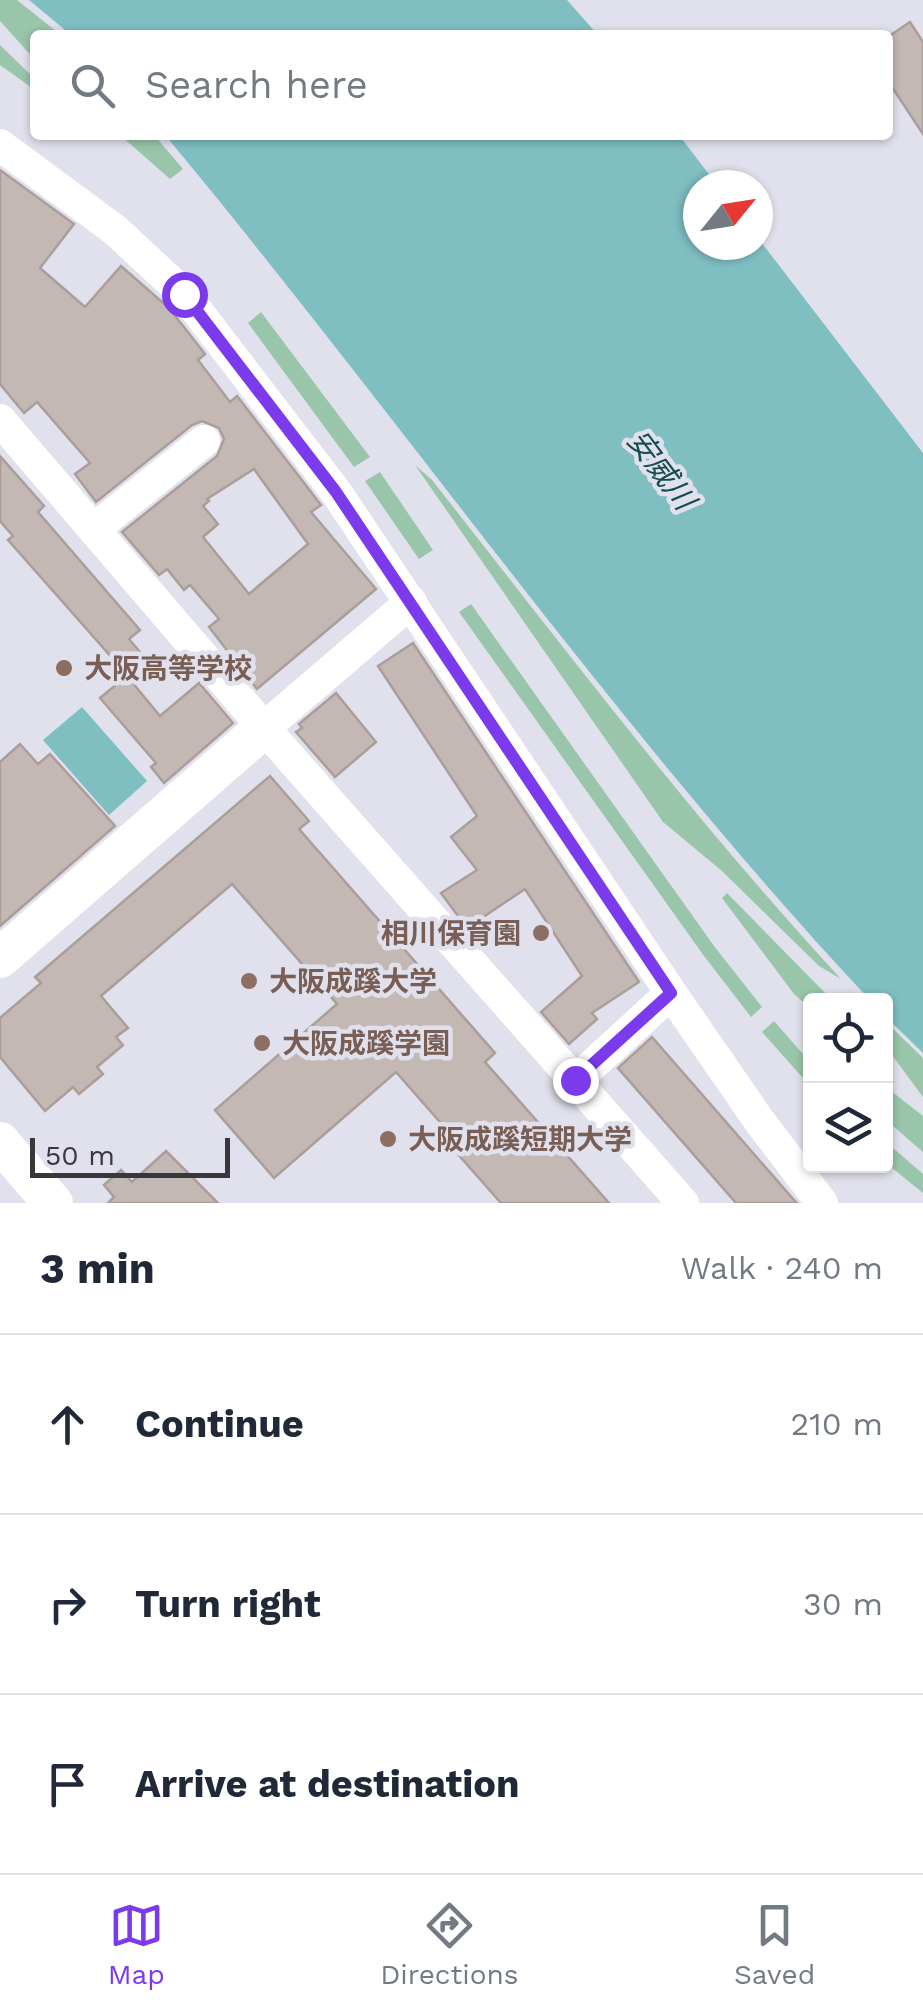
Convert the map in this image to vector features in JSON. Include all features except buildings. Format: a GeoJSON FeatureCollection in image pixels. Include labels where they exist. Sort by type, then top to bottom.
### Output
{"type":"FeatureCollection","features":[{"type":"Feature","properties":{"kind":"street"},"geometry":{"type":"LineString","coordinates":[[0,145],[115,230],[184,294],[336,492],[671,993],[760,1122],[822,1203]]}},
{"type":"Feature","properties":{"kind":"street"},"geometry":{"type":"LineString","coordinates":[[0,420],[264,728],[682,1203]]}},
{"type":"Feature","properties":{"kind":"street"},"geometry":{"type":"LineString","coordinates":[[94,530],[204,442]]}},
{"type":"Feature","properties":{"kind":"street"},"geometry":{"type":"LineString","coordinates":[[0,958],[411,602]]}},
{"type":"Feature","properties":{"kind":"street"},"geometry":{"type":"LineString","coordinates":[[575,1080],[671,993]]}},
{"type":"Feature","properties":{"kind":"street"},"geometry":{"type":"LineString","coordinates":[[0,1142],[48,1201]]}},
{"type":"Feature","properties":{"kind":"green space"},"geometry":{"type":"Polygon","coordinates":[[[0,0],[17,0],[55,30],[30,30],[30,54],[0,21],[0,0]]]}},
{"type":"Feature","properties":{"kind":"green space"},"geometry":{"type":"Polygon","coordinates":[[[0,45],[30,74],[30,86],[0,65],[0,45]]]}},
{"type":"Feature","properties":{"kind":"green space"},"geometry":{"type":"Polygon","coordinates":[[[126,140],[158,140],[183,169],[170,179],[126,140]]]}},
{"type":"Feature","properties":{"kind":"green space"},"geometry":{"type":"Polygon","coordinates":[[[261,312],[370,457],[354,467],[248,323],[261,312]]]}},
{"type":"Feature","properties":{"kind":"green space"},"geometry":{"type":"Polygon","coordinates":[[[415,465],[432,480],[682,796],[841,979],[819,966],[722,871],[663,822],[415,465]]]}},
{"type":"Feature","properties":{"kind":"green space"},"geometry":{"type":"Polygon","coordinates":[[[380,472],[433,550],[419,559],[365,481],[380,472]]]}},
{"type":"Feature","properties":{"kind":"green space"},"geometry":{"type":"Polygon","coordinates":[[[471,604],[714,946],[762,1007],[751,1017],[459,612],[471,604]]]}},
{"type":"Feature","properties":{"kind":"green space"},"geometry":{"type":"Polygon","coordinates":[[[727,893],[825,993],[803,993],[803,1002],[794,994],[722,898],[727,893]]]}},
{"type":"Feature","properties":{"kind":"green space"},"geometry":{"type":"Polygon","coordinates":[[[774,1021],[803,1054],[803,1078],[762,1032],[774,1021]]]}},
{"type":"Feature","properties":{"kind":"green space"},"geometry":{"type":"Polygon","coordinates":[[[893,1029],[923,1058],[923,1097],[893,1056],[893,1029]]]}},
{"type":"Feature","properties":{"kind":"green space"},"geometry":{"type":"Polygon","coordinates":[[[893,1092],[923,1116],[923,1152],[893,1126],[893,1092]]]}},
{"type":"Feature","properties":{"kind":"green space"},"geometry":{"type":"Polygon","coordinates":[[[893,1148],[923,1174],[923,1193],[893,1169],[893,1148]]]}},
{"type":"Feature","properties":{"kind":"water"},"geometry":{"type":"Polygon","coordinates":[[[29,0],[567,0],[594,30],[65,30],[29,0]]]}},
{"type":"Feature","properties":{"kind":"water","name":"安威川"},"geometry":{"type":"Polygon","coordinates":[[[169,140],[683,140],[706,170],[683,170],[683,260],[773,258],[923,453],[923,1053],[893,1024],[893,993],[864,993],[776,896],[598,682],[169,140]]]}},
{"type":"Feature","properties":{"kind":"water"},"geometry":{"type":"Polygon","coordinates":[[[82,707],[147,781],[109,815],[43,740],[82,707]]]}},
{"type":"Feature","properties":{"kind":"place","name":"大阪高等学校"},"geometry":{"type":"Point","coordinates":[64,668]}},
{"type":"Feature","properties":{"kind":"place","name":"相川保育園"},"geometry":{"type":"Point","coordinates":[541,933]}},
{"type":"Feature","properties":{"kind":"place","name":"大阪成蹊大学"},"geometry":{"type":"Point","coordinates":[249,981]}},
{"type":"Feature","properties":{"kind":"place","name":"大阪成蹊学園"},"geometry":{"type":"Point","coordinates":[262,1043]}},
{"type":"Feature","properties":{"kind":"place","name":"大阪成蹊短期大学"},"geometry":{"type":"Point","coordinates":[388,1139]}},
{"type":"Feature","properties":{"kind":"route"},"geometry":{"type":"LineString","coordinates":[[184,294],[336,492],[671,993],[575,1080]]}}]}
